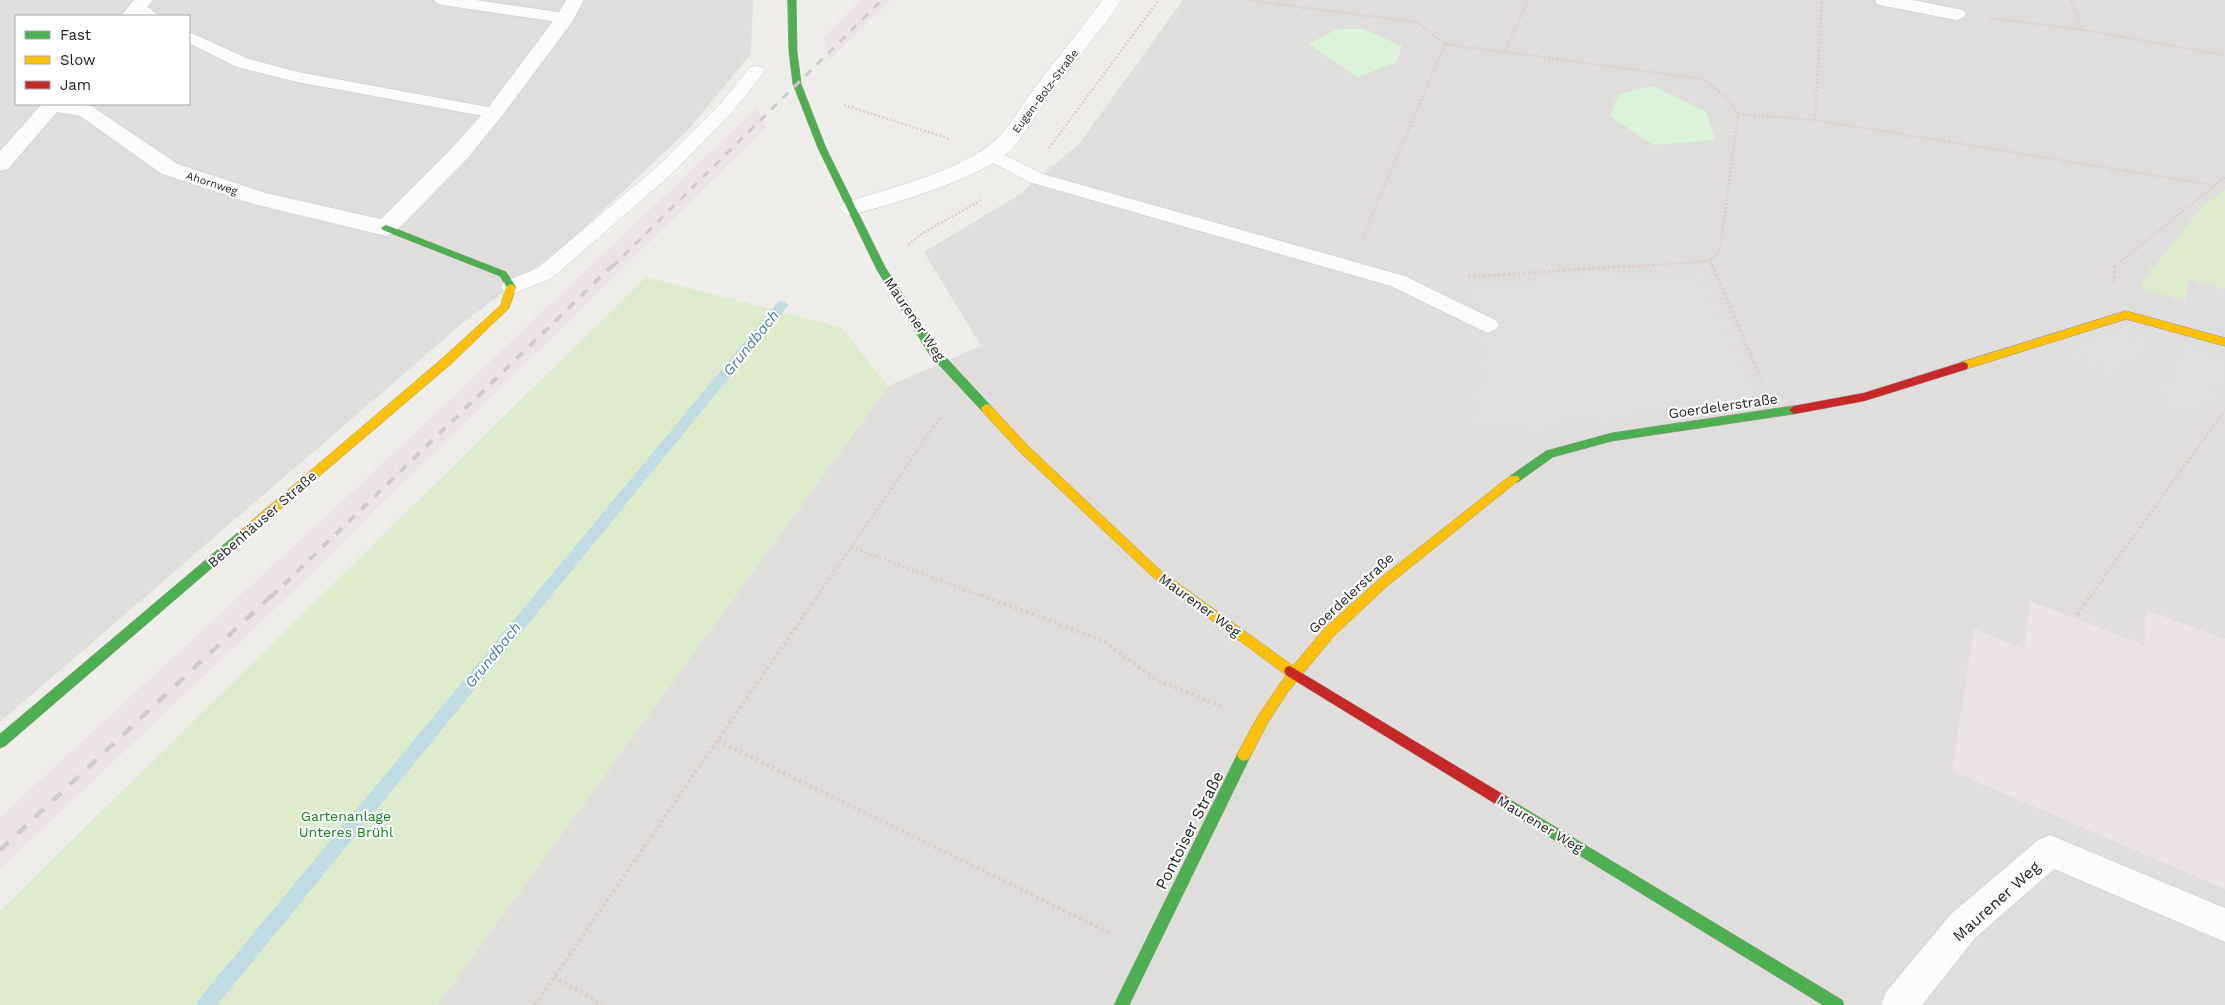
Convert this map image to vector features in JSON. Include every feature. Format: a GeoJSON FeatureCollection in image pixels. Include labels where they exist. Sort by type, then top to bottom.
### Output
{"type":"FeatureCollection","features":[{"type":"Feature","properties":{"kind":"street","name":"Maurener Weg"},"geometry":{"type":"LineString","coordinates":[[792,0],[793,51],[797,84],[822,148],[885,275],[934,352],[1024,449],[1157,574],[1293,673],[1837,1005]]}},
{"type":"Feature","properties":{"kind":"street","name":"Eugen-Bolz-Straße"},"geometry":{"type":"LineString","coordinates":[[851,208],[944,176],[990,154],[1008,140],[1020,126],[1037,98],[1113,0]]}},
{"type":"Feature","properties":{"kind":"street"},"geometry":{"type":"LineString","coordinates":[[1884,0],[1956,14]]}},
{"type":"Feature","properties":{"kind":"street"},"geometry":{"type":"LineString","coordinates":[[386,228],[458,155],[494,113],[570,9]]}},
{"type":"Feature","properties":{"kind":"street"},"geometry":{"type":"LineString","coordinates":[[0,164],[52,105]]}},
{"type":"Feature","properties":{"kind":"street","name":"Ahornweg"},"geometry":{"type":"LineString","coordinates":[[58,105],[86,111],[170,169],[261,199],[386,228],[503,274],[511,288]]}},
{"type":"Feature","properties":{"kind":"street","name":"Bebenhäuser Straße"},"geometry":{"type":"LineString","coordinates":[[0,742],[448,360],[506,306],[511,288]]}},
{"type":"Feature","properties":{"kind":"street"},"geometry":{"type":"LineString","coordinates":[[2126,315],[2225,342]]}},
{"type":"Feature","properties":{"kind":"street","name":"Goerdelerstraße"},"geometry":{"type":"LineString","coordinates":[[1293,673],[1314,647],[1383,580],[1510,482],[1550,454],[1612,437],[1776,414],[1864,397],[2126,315]]}},
{"type":"Feature","properties":{"kind":"street","name":"Pontoiser Straße"},"geometry":{"type":"LineString","coordinates":[[1121,1005],[1260,722],[1293,673]]}},
{"type":"Feature","properties":{"kind":"street","name":"Maurener Weg"},"geometry":{"type":"LineString","coordinates":[[1899,1005],[1963,926],[2050,852],[2225,925]]}},
{"type":"Feature","properties":{"kind":"lane"},"geometry":{"type":"LineString","coordinates":[[442,0],[570,9]]}},
{"type":"Feature","properties":{"kind":"lane"},"geometry":{"type":"LineString","coordinates":[[190,37],[243,62],[297,77],[494,113]]}},
{"type":"Feature","properties":{"kind":"lane"},"geometry":{"type":"LineString","coordinates":[[511,288],[545,273],[667,168],[728,106],[756,71]]}},
{"type":"Feature","properties":{"kind":"lane"},"geometry":{"type":"LineString","coordinates":[[990,154],[1036,178],[1398,281],[1488,325]]}},
{"type":"Feature","properties":{"kind":"path"},"geometry":{"type":"LineString","coordinates":[[1246,0],[1417,22],[1445,44],[1703,79],[1726,97],[1738,114],[1720,251],[1710,261],[1467,277]]}},
{"type":"Feature","properties":{"kind":"path"},"geometry":{"type":"LineString","coordinates":[[1505,51],[1528,0]]}},
{"type":"Feature","properties":{"kind":"path"},"geometry":{"type":"LineString","coordinates":[[1815,120],[1822,0]]}},
{"type":"Feature","properties":{"kind":"path"},"geometry":{"type":"LineString","coordinates":[[2070,0],[2084,30]]}},
{"type":"Feature","properties":{"kind":"path"},"geometry":{"type":"LineString","coordinates":[[1956,14],[2084,30],[2225,55]]}},
{"type":"Feature","properties":{"kind":"path"},"geometry":{"type":"LineString","coordinates":[[1350,267],[1445,44]]}},
{"type":"Feature","properties":{"kind":"path"},"geometry":{"type":"LineString","coordinates":[[804,103],[839,104],[966,144],[990,154]]}},
{"type":"Feature","properties":{"kind":"path"},"geometry":{"type":"LineString","coordinates":[[1738,114],[1815,120],[2213,185]]}},
{"type":"Feature","properties":{"kind":"path"},"geometry":{"type":"LineString","coordinates":[[2126,315],[2114,299],[2114,266],[2225,177]]}},
{"type":"Feature","properties":{"kind":"path"},"geometry":{"type":"LineString","coordinates":[[1710,261],[1776,414]]}},
{"type":"Feature","properties":{"kind":"path"},"geometry":{"type":"LineString","coordinates":[[535,1005],[964,384]]}},
{"type":"Feature","properties":{"kind":"path"},"geometry":{"type":"LineString","coordinates":[[2077,615],[2225,410]]}},
{"type":"Feature","properties":{"kind":"path"},"geometry":{"type":"LineString","coordinates":[[851,547],[1104,641],[1155,679],[1260,722]]}},
{"type":"Feature","properties":{"kind":"path"},"geometry":{"type":"LineString","coordinates":[[718,741],[1146,951]]}},
{"type":"Feature","properties":{"kind":"path"},"geometry":{"type":"LineString","coordinates":[[554,977],[604,1005]]}},
{"type":"Feature","properties":{"kind":"shaded area"},"geometry":{"type":"Polygon","coordinates":[[[0,0],[753,0],[751,54],[688,130],[567,244],[464,322],[0,722],[0,0]]]}},
{"type":"Feature","properties":{"kind":"shaded area"},"geometry":{"type":"Polygon","coordinates":[[[862,0],[890,0],[829,60],[824,37],[862,0]]]}},
{"type":"Feature","properties":{"kind":"shaded area"},"geometry":{"type":"Polygon","coordinates":[[[1183,0],[2225,0],[2225,1005],[437,1005],[888,386],[981,346],[924,252],[1017,196],[1079,144],[1183,0]]]}},
{"type":"Feature","properties":{"kind":"shaded area"},"geometry":{"type":"Polygon","coordinates":[[[758,107],[766,128],[280,604],[0,869],[0,817],[363,482],[758,107]]]}},
{"type":"Feature","properties":{"kind":"shaded area"},"geometry":{"type":"Polygon","coordinates":[[[1697,274],[1757,399],[1531,426],[1472,427],[1487,361],[1465,285],[1697,274]]]}},
{"type":"Feature","properties":{"kind":"shaded area"},"geometry":{"type":"Polygon","coordinates":[[[2115,330],[2142,343],[2117,374],[2070,350],[2115,330]]]}},
{"type":"Feature","properties":{"kind":"shaded area"},"geometry":{"type":"Polygon","coordinates":[[[2191,347],[2225,362],[2225,367],[2198,416],[2162,397],[2191,347]]]}},
{"type":"Feature","properties":{"kind":"shaded area"},"geometry":{"type":"Polygon","coordinates":[[[2030,601],[2144,645],[2146,610],[2225,639],[2225,889],[1952,771],[1974,629],[2024,649],[2030,601]]]}},
{"type":"Feature","properties":{"kind":"green space"},"geometry":{"type":"Polygon","coordinates":[[[1337,29],[1363,29],[1402,46],[1397,62],[1358,77],[1309,44],[1337,29]]]}},
{"type":"Feature","properties":{"kind":"green space"},"geometry":{"type":"Polygon","coordinates":[[[1653,86],[1706,112],[1715,140],[1653,145],[1610,116],[1619,94],[1653,86]]]}},
{"type":"Feature","properties":{"kind":"green space"},"geometry":{"type":"Polygon","coordinates":[[[2225,190],[2225,289],[2188,279],[2186,301],[2142,289],[2144,279],[2203,206],[2225,190]]]}},
{"type":"Feature","properties":{"kind":"green space","name":"Gartenanlage Unteres Brühl"},"geometry":{"type":"Polygon","coordinates":[[[646,277],[841,327],[888,386],[437,1005],[0,1005],[0,911],[646,277]]]}},
{"type":"Feature","properties":{"kind":"waterway","name":"Grundbach"},"geometry":{"type":"LineString","coordinates":[[205,1005],[782,305]]}},
{"type":"Feature","properties":{"kind":"railway"},"geometry":{"type":"LineString","coordinates":[[612,267],[882,0]]}},
{"type":"Feature","properties":{"kind":"railway"},"geometry":{"type":"LineString","coordinates":[[271,597],[613,265]]}},
{"type":"Feature","properties":{"kind":"railway"},"geometry":{"type":"LineString","coordinates":[[0,850],[272,595]]}},
{"type":"Feature","properties":{"kind":"traffic: fast"},"geometry":{"type":"LineString","coordinates":[[792,0],[793,51],[797,84],[822,148],[880,268],[934,352],[986,408]]}},
{"type":"Feature","properties":{"kind":"traffic: fast"},"geometry":{"type":"LineString","coordinates":[[386,228],[503,274],[511,287]]}},
{"type":"Feature","properties":{"kind":"traffic: fast"},"geometry":{"type":"LineString","coordinates":[[1514,479],[1550,454],[1612,437],[1794,410]]}},
{"type":"Feature","properties":{"kind":"traffic: fast"},"geometry":{"type":"LineString","coordinates":[[0,742],[245,533]]}},
{"type":"Feature","properties":{"kind":"traffic: fast"},"geometry":{"type":"LineString","coordinates":[[1121,1005],[1244,755]]}},
{"type":"Feature","properties":{"kind":"traffic: fast"},"geometry":{"type":"LineString","coordinates":[[1504,802],[1837,1005]]}},
{"type":"Feature","properties":{"kind":"traffic: slow"},"geometry":{"type":"LineString","coordinates":[[245,533],[448,360],[506,306],[511,287]]}},
{"type":"Feature","properties":{"kind":"traffic: slow"},"geometry":{"type":"LineString","coordinates":[[1963,366],[2126,315],[2225,342]]}},
{"type":"Feature","properties":{"kind":"traffic: slow"},"geometry":{"type":"LineString","coordinates":[[986,408],[1024,449],[1157,574],[1290,671]]}},
{"type":"Feature","properties":{"kind":"traffic: slow"},"geometry":{"type":"LineString","coordinates":[[1244,755],[1283,689],[1329,633],[1382,583],[1514,479]]}},
{"type":"Feature","properties":{"kind":"traffic: jam"},"geometry":{"type":"LineString","coordinates":[[1794,410],[1864,397],[1963,366]]}},
{"type":"Feature","properties":{"kind":"traffic: jam"},"geometry":{"type":"LineString","coordinates":[[1290,671],[1504,802]]}}]}
